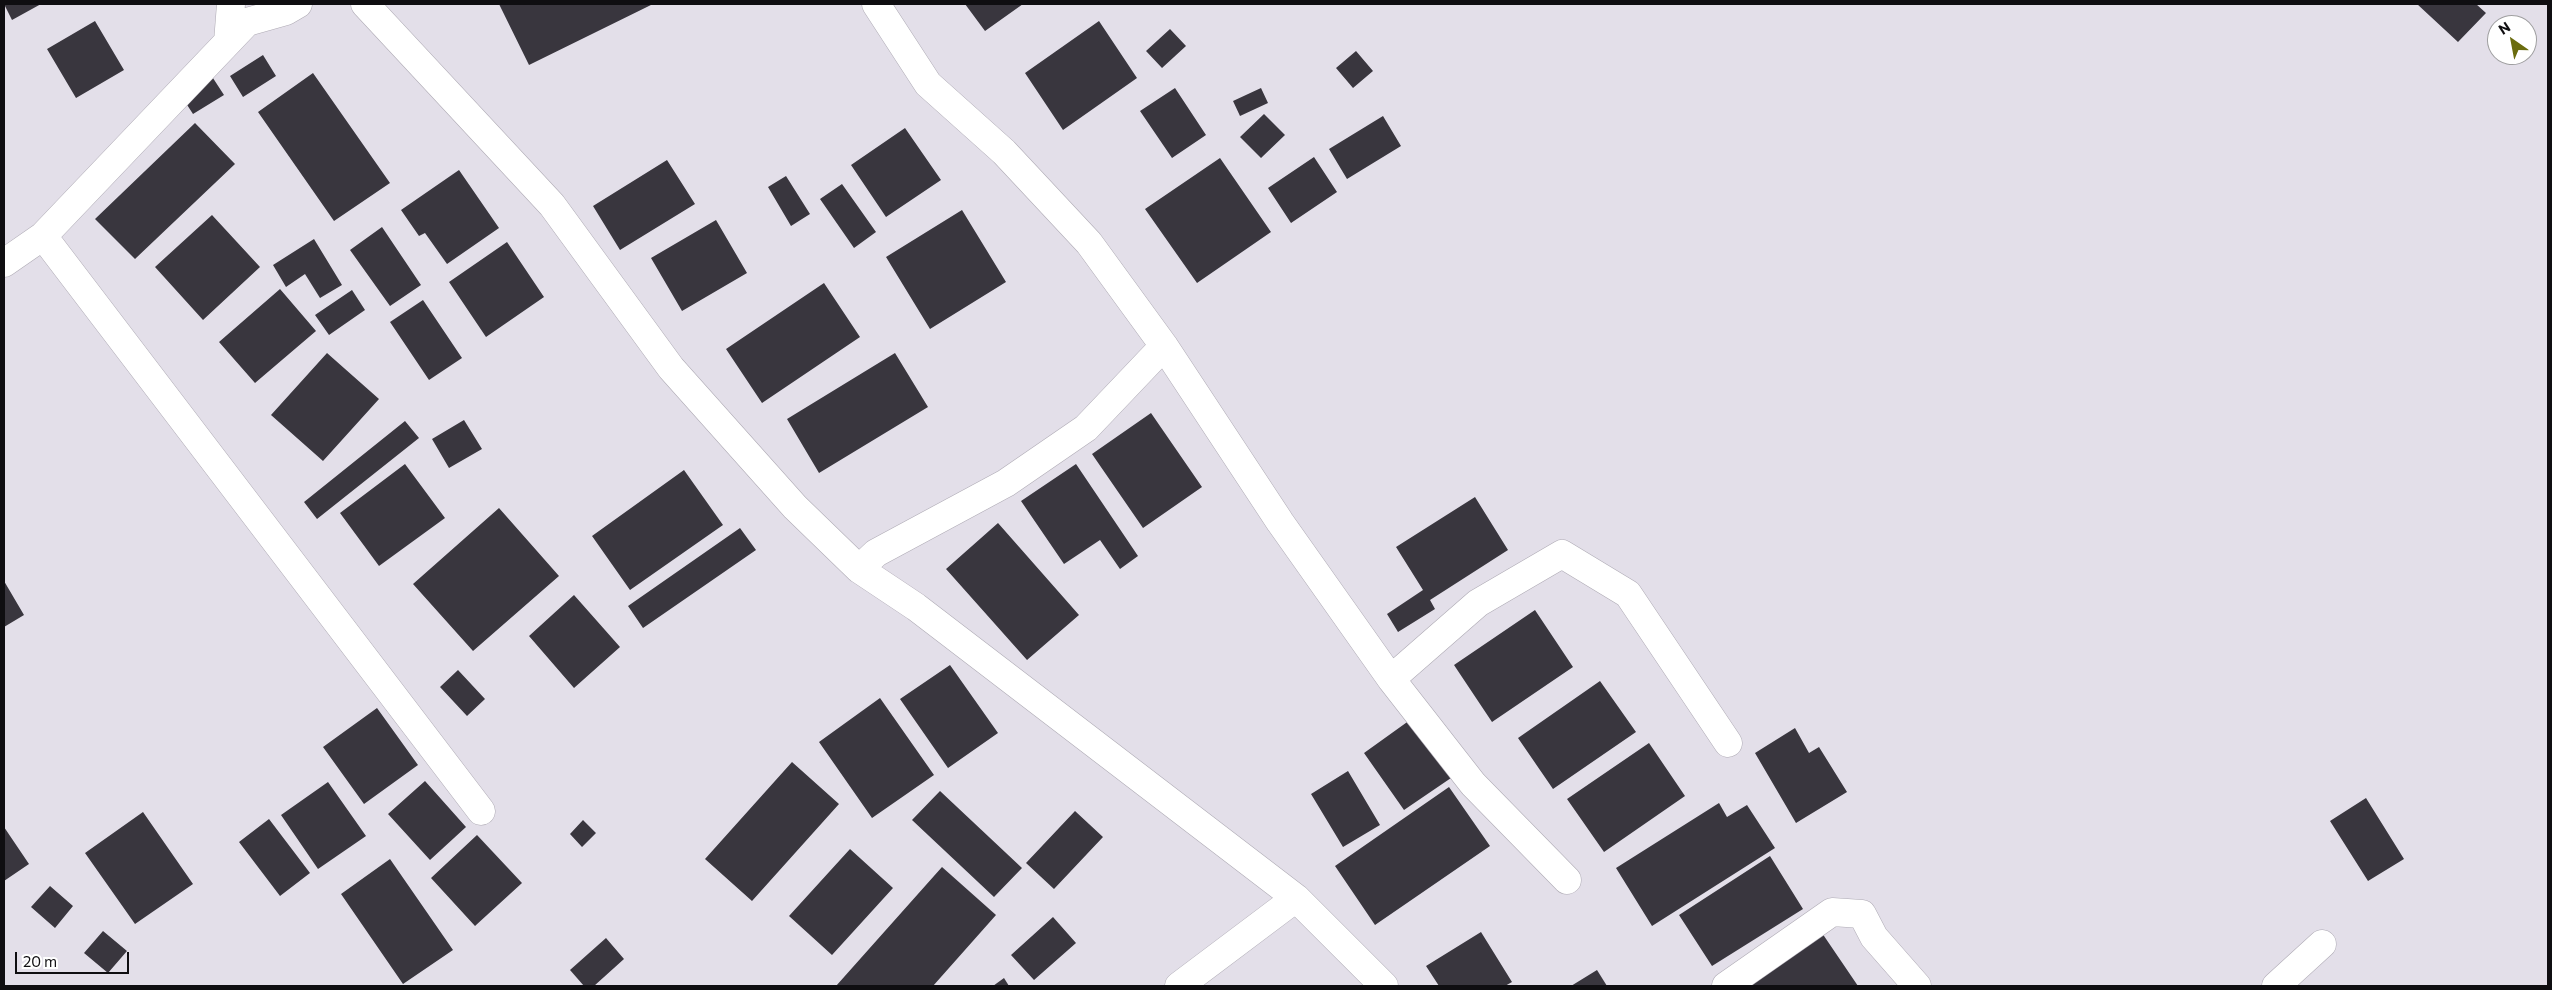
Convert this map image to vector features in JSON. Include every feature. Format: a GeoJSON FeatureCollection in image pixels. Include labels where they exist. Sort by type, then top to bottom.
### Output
{"type":"FeatureCollection","features":[{"type":"Feature","properties":{"kind":"street"},"geometry":{"type":"LineString","coordinates":[[228,42],[231,4]]}},
{"type":"Feature","properties":{"kind":"street"},"geometry":{"type":"LineString","coordinates":[[4,263],[43,236],[247,22],[286,11],[298,4]]}},
{"type":"Feature","properties":{"kind":"street"},"geometry":{"type":"LineString","coordinates":[[365,4],[552,205],[671,368],[795,507],[859,569],[916,606],[1296,898],[1384,986]]}},
{"type":"Feature","properties":{"kind":"street"},"geometry":{"type":"LineString","coordinates":[[876,4],[928,84],[1004,152],[1089,243],[1164,346],[1280,522],[1391,679],[1473,784],[1568,880]]}},
{"type":"Feature","properties":{"kind":"street"},"geometry":{"type":"LineString","coordinates":[[43,236],[480,811]]}},
{"type":"Feature","properties":{"kind":"street"},"geometry":{"type":"LineString","coordinates":[[859,569],[876,553],[1006,483],[1086,428],[1164,346]]}},
{"type":"Feature","properties":{"kind":"street"},"geometry":{"type":"LineString","coordinates":[[1391,679],[1478,603],[1562,554],[1628,594],[1728,743]]}},
{"type":"Feature","properties":{"kind":"street"},"geometry":{"type":"LineString","coordinates":[[1179,986],[1296,898]]}},
{"type":"Feature","properties":{"kind":"street"},"geometry":{"type":"LineString","coordinates":[[1726,986],[1832,912],[1862,914],[1874,936],[1918,986]]}},
{"type":"Feature","properties":{"kind":"street"},"geometry":{"type":"LineString","coordinates":[[2276,986],[2322,944]]}},
{"type":"Feature","properties":{"kind":"building"},"geometry":{"type":"Polygon","coordinates":[[[4,4],[41,4],[12,20],[4,4]]]}},
{"type":"Feature","properties":{"kind":"building"},"geometry":{"type":"Polygon","coordinates":[[[499,4],[653,4],[529,65],[499,4]]]}},
{"type":"Feature","properties":{"kind":"building"},"geometry":{"type":"Polygon","coordinates":[[[965,4],[1023,4],[985,31],[965,4]]]}},
{"type":"Feature","properties":{"kind":"building"},"geometry":{"type":"Polygon","coordinates":[[[2417,4],[2476,4],[2486,13],[2458,42],[2417,4]]]}},
{"type":"Feature","properties":{"kind":"building"},"geometry":{"type":"Polygon","coordinates":[[[95,21],[124,70],[76,98],[47,49],[95,21]]]}},
{"type":"Feature","properties":{"kind":"building"},"geometry":{"type":"Polygon","coordinates":[[[1099,21],[1137,78],[1063,130],[1025,73],[1099,21]]]}},
{"type":"Feature","properties":{"kind":"building"},"geometry":{"type":"Polygon","coordinates":[[[1170,29],[1186,46],[1162,68],[1146,51],[1170,29]]]}},
{"type":"Feature","properties":{"kind":"building"},"geometry":{"type":"Polygon","coordinates":[[[1356,51],[1373,71],[1353,88],[1336,68],[1356,51]]]}},
{"type":"Feature","properties":{"kind":"building"},"geometry":{"type":"Polygon","coordinates":[[[263,55],[276,76],[243,97],[230,76],[263,55]]]}},
{"type":"Feature","properties":{"kind":"building"},"geometry":{"type":"Polygon","coordinates":[[[313,73],[390,183],[334,221],[258,112],[313,73]]]}},
{"type":"Feature","properties":{"kind":"building"},"geometry":{"type":"Polygon","coordinates":[[[211,75],[224,95],[193,114],[180,94],[211,75]]]}},
{"type":"Feature","properties":{"kind":"building"},"geometry":{"type":"Polygon","coordinates":[[[1175,88],[1206,135],[1172,158],[1140,111],[1175,88]]]}},
{"type":"Feature","properties":{"kind":"building"},"geometry":{"type":"Polygon","coordinates":[[[1261,88],[1268,103],[1240,116],[1233,101],[1261,88]]]}},
{"type":"Feature","properties":{"kind":"building"},"geometry":{"type":"Polygon","coordinates":[[[1264,114],[1285,135],[1261,158],[1240,137],[1264,114]]]}},
{"type":"Feature","properties":{"kind":"building"},"geometry":{"type":"Polygon","coordinates":[[[1383,116],[1401,146],[1347,179],[1329,149],[1383,116]]]}},
{"type":"Feature","properties":{"kind":"building"},"geometry":{"type":"Polygon","coordinates":[[[195,123],[235,164],[135,259],[95,219],[195,123]]]}},
{"type":"Feature","properties":{"kind":"building"},"geometry":{"type":"Polygon","coordinates":[[[905,128],[941,180],[886,217],[851,165],[905,128]]]}},
{"type":"Feature","properties":{"kind":"building"},"geometry":{"type":"Polygon","coordinates":[[[1314,157],[1337,192],[1291,223],[1268,188],[1314,157]]]}},
{"type":"Feature","properties":{"kind":"building"},"geometry":{"type":"Polygon","coordinates":[[[1220,158],[1271,232],[1197,283],[1145,209],[1220,158]]]}},
{"type":"Feature","properties":{"kind":"building"},"geometry":{"type":"Polygon","coordinates":[[[667,160],[695,204],[620,250],[593,206],[667,160]]]}},
{"type":"Feature","properties":{"kind":"building"},"geometry":{"type":"Polygon","coordinates":[[[459,170],[499,228],[447,264],[425,233],[419,236],[401,210],[459,170]]]}},
{"type":"Feature","properties":{"kind":"building"},"geometry":{"type":"Polygon","coordinates":[[[786,176],[810,214],[791,226],[768,187],[786,176]]]}},
{"type":"Feature","properties":{"kind":"building"},"geometry":{"type":"Polygon","coordinates":[[[842,184],[876,232],[854,248],[820,199],[842,184]]]}},
{"type":"Feature","properties":{"kind":"building"},"geometry":{"type":"Polygon","coordinates":[[[962,210],[1006,282],[930,329],[886,257],[962,210]]]}},
{"type":"Feature","properties":{"kind":"building"},"geometry":{"type":"Polygon","coordinates":[[[212,215],[260,267],[203,320],[155,267],[212,215]]]}},
{"type":"Feature","properties":{"kind":"building"},"geometry":{"type":"Polygon","coordinates":[[[716,220],[747,273],[682,311],[651,258],[716,220]]]}},
{"type":"Feature","properties":{"kind":"building"},"geometry":{"type":"Polygon","coordinates":[[[382,227],[421,285],[390,306],[350,250],[382,227]]]}},
{"type":"Feature","properties":{"kind":"building"},"geometry":{"type":"Polygon","coordinates":[[[314,239],[342,285],[320,298],[305,274],[286,287],[273,265],[314,239]]]}},
{"type":"Feature","properties":{"kind":"building"},"geometry":{"type":"Polygon","coordinates":[[[507,242],[544,297],[486,337],[449,282],[507,242]]]}},
{"type":"Feature","properties":{"kind":"building"},"geometry":{"type":"Polygon","coordinates":[[[824,283],[860,337],[762,403],[726,349],[824,283]]]}},
{"type":"Feature","properties":{"kind":"building"},"geometry":{"type":"Polygon","coordinates":[[[280,289],[316,331],[255,383],[219,342],[280,289]]]}},
{"type":"Feature","properties":{"kind":"building"},"geometry":{"type":"Polygon","coordinates":[[[352,290],[365,310],[329,335],[315,315],[352,290]]]}},
{"type":"Feature","properties":{"kind":"building"},"geometry":{"type":"Polygon","coordinates":[[[423,300],[462,358],[429,380],[390,322],[423,300]]]}},
{"type":"Feature","properties":{"kind":"building"},"geometry":{"type":"Polygon","coordinates":[[[327,353],[379,399],[323,461],[271,415],[327,353]]]}},
{"type":"Feature","properties":{"kind":"building"},"geometry":{"type":"Polygon","coordinates":[[[895,353],[928,407],[819,473],[787,419],[895,353]]]}},
{"type":"Feature","properties":{"kind":"building"},"geometry":{"type":"Polygon","coordinates":[[[1151,413],[1202,487],[1143,528],[1092,454],[1151,413]]]}},
{"type":"Feature","properties":{"kind":"building"},"geometry":{"type":"Polygon","coordinates":[[[464,420],[482,449],[449,468],[432,439],[464,420]]]}},
{"type":"Feature","properties":{"kind":"building"},"geometry":{"type":"Polygon","coordinates":[[[405,421],[419,438],[317,519],[304,502],[405,421]]]}},
{"type":"Feature","properties":{"kind":"building"},"geometry":{"type":"Polygon","coordinates":[[[405,464],[445,518],[379,566],[340,513],[405,464]]]}},
{"type":"Feature","properties":{"kind":"building"},"geometry":{"type":"Polygon","coordinates":[[[1076,464],[1138,556],[1120,569],[1100,540],[1064,564],[1021,501],[1076,464]]]}},
{"type":"Feature","properties":{"kind":"building"},"geometry":{"type":"Polygon","coordinates":[[[684,470],[723,525],[630,590],[592,536],[684,470]]]}},
{"type":"Feature","properties":{"kind":"building"},"geometry":{"type":"Polygon","coordinates":[[[1475,497],[1508,550],[1430,600],[1435,609],[1398,632],[1387,614],[1423,590],[1396,547],[1475,497]]]}},
{"type":"Feature","properties":{"kind":"building"},"geometry":{"type":"Polygon","coordinates":[[[499,508],[559,576],[473,651],[413,584],[499,508]]]}},
{"type":"Feature","properties":{"kind":"building"},"geometry":{"type":"Polygon","coordinates":[[[998,523],[1079,615],[1027,660],[946,569],[998,523]]]}},
{"type":"Feature","properties":{"kind":"building"},"geometry":{"type":"Polygon","coordinates":[[[740,528],[756,550],[643,628],[628,606],[740,528]]]}},
{"type":"Feature","properties":{"kind":"building"},"geometry":{"type":"Polygon","coordinates":[[[4,581],[24,615],[4,627],[4,581]]]}},
{"type":"Feature","properties":{"kind":"building"},"geometry":{"type":"Polygon","coordinates":[[[574,595],[620,647],[574,688],[529,636],[574,595]]]}},
{"type":"Feature","properties":{"kind":"building"},"geometry":{"type":"Polygon","coordinates":[[[1535,610],[1573,667],[1492,722],[1454,665],[1535,610]]]}},
{"type":"Feature","properties":{"kind":"building"},"geometry":{"type":"Polygon","coordinates":[[[950,665],[998,733],[948,768],[900,699],[950,665]]]}},
{"type":"Feature","properties":{"kind":"building"},"geometry":{"type":"Polygon","coordinates":[[[458,670],[485,699],[467,716],[440,687],[458,670]]]}},
{"type":"Feature","properties":{"kind":"building"},"geometry":{"type":"Polygon","coordinates":[[[1600,681],[1636,732],[1553,789],[1518,738],[1600,681]]]}},
{"type":"Feature","properties":{"kind":"building"},"geometry":{"type":"Polygon","coordinates":[[[880,698],[934,775],[872,818],[819,742],[880,698]]]}},
{"type":"Feature","properties":{"kind":"building"},"geometry":{"type":"Polygon","coordinates":[[[377,708],[418,765],[364,804],[323,747],[377,708]]]}},
{"type":"Feature","properties":{"kind":"building"},"geometry":{"type":"Polygon","coordinates":[[[1410,720],[1451,778],[1404,810],[1364,753],[1410,720]]]}},
{"type":"Feature","properties":{"kind":"building"},"geometry":{"type":"Polygon","coordinates":[[[1795,728],[1809,753],[1819,747],[1847,792],[1796,823],[1755,753],[1795,728]]]}},
{"type":"Feature","properties":{"kind":"building"},"geometry":{"type":"Polygon","coordinates":[[[1649,743],[1685,796],[1604,852],[1567,799],[1649,743]]]}},
{"type":"Feature","properties":{"kind":"building"},"geometry":{"type":"Polygon","coordinates":[[[792,762],[839,804],[752,901],[705,859],[792,762]]]}},
{"type":"Feature","properties":{"kind":"building"},"geometry":{"type":"Polygon","coordinates":[[[1348,771],[1380,825],[1343,847],[1311,794],[1348,771]]]}},
{"type":"Feature","properties":{"kind":"building"},"geometry":{"type":"Polygon","coordinates":[[[425,781],[466,827],[430,860],[388,814],[425,781]]]}},
{"type":"Feature","properties":{"kind":"building"},"geometry":{"type":"Polygon","coordinates":[[[328,782],[366,836],[318,869],[281,815],[328,782]]]}},
{"type":"Feature","properties":{"kind":"building"},"geometry":{"type":"Polygon","coordinates":[[[1449,787],[1490,846],[1375,925],[1335,866],[1449,787]]]}},
{"type":"Feature","properties":{"kind":"building"},"geometry":{"type":"Polygon","coordinates":[[[940,791],[1022,868],[994,897],[912,820],[940,791]]]}},
{"type":"Feature","properties":{"kind":"building"},"geometry":{"type":"Polygon","coordinates":[[[2366,798],[2404,859],[2368,881],[2330,821],[2366,798]]]}},
{"type":"Feature","properties":{"kind":"building"},"geometry":{"type":"Polygon","coordinates":[[[1719,803],[1727,817],[1747,805],[1775,848],[1652,926],[1616,868],[1719,803]]]}},
{"type":"Feature","properties":{"kind":"building"},"geometry":{"type":"Polygon","coordinates":[[[1075,811],[1103,837],[1054,889],[1026,863],[1075,811]]]}},
{"type":"Feature","properties":{"kind":"building"},"geometry":{"type":"Polygon","coordinates":[[[143,812],[193,884],[135,924],[85,853],[143,812]]]}},
{"type":"Feature","properties":{"kind":"building"},"geometry":{"type":"Polygon","coordinates":[[[269,819],[310,873],[280,896],[239,842],[269,819]]]}},
{"type":"Feature","properties":{"kind":"building"},"geometry":{"type":"Polygon","coordinates":[[[583,820],[596,833],[582,847],[570,834],[583,820]]]}},
{"type":"Feature","properties":{"kind":"building"},"geometry":{"type":"Polygon","coordinates":[[[4,827],[29,864],[4,881],[4,827]]]}},
{"type":"Feature","properties":{"kind":"building"},"geometry":{"type":"Polygon","coordinates":[[[477,835],[522,883],[475,926],[431,878],[477,835]]]}},
{"type":"Feature","properties":{"kind":"building"},"geometry":{"type":"Polygon","coordinates":[[[850,849],[893,888],[832,955],[789,916],[850,849]]]}},
{"type":"Feature","properties":{"kind":"building"},"geometry":{"type":"Polygon","coordinates":[[[1770,856],[1803,909],[1712,966],[1679,915],[1770,856]]]}},
{"type":"Feature","properties":{"kind":"building"},"geometry":{"type":"Polygon","coordinates":[[[390,859],[453,950],[403,984],[341,894],[390,859]]]}},
{"type":"Feature","properties":{"kind":"building"},"geometry":{"type":"Polygon","coordinates":[[[942,867],[996,915],[933,986],[836,986],[942,867]]]}},
{"type":"Feature","properties":{"kind":"building"},"geometry":{"type":"Polygon","coordinates":[[[50,886],[73,906],[55,928],[31,907],[50,886]]]}},
{"type":"Feature","properties":{"kind":"building"},"geometry":{"type":"Polygon","coordinates":[[[1053,917],[1076,943],[1034,980],[1011,955],[1053,917]]]}},
{"type":"Feature","properties":{"kind":"building"},"geometry":{"type":"Polygon","coordinates":[[[103,931],[127,951],[108,973],[84,953],[103,931]]]}},
{"type":"Feature","properties":{"kind":"building"},"geometry":{"type":"Polygon","coordinates":[[[1481,932],[1512,982],[1505,986],[1439,986],[1426,966],[1481,932]]]}},
{"type":"Feature","properties":{"kind":"building"},"geometry":{"type":"Polygon","coordinates":[[[1822,933],[1858,986],[1743,986],[1822,933]]]}},
{"type":"Feature","properties":{"kind":"building"},"geometry":{"type":"Polygon","coordinates":[[[606,938],[624,959],[594,986],[584,986],[570,970],[606,938]]]}},
{"type":"Feature","properties":{"kind":"building"},"geometry":{"type":"Polygon","coordinates":[[[1597,970],[1607,986],[1571,986],[1597,970]]]}},
{"type":"Feature","properties":{"kind":"building"},"geometry":{"type":"Polygon","coordinates":[[[1004,978],[1009,986],[993,986],[1004,978]]]}}]}
